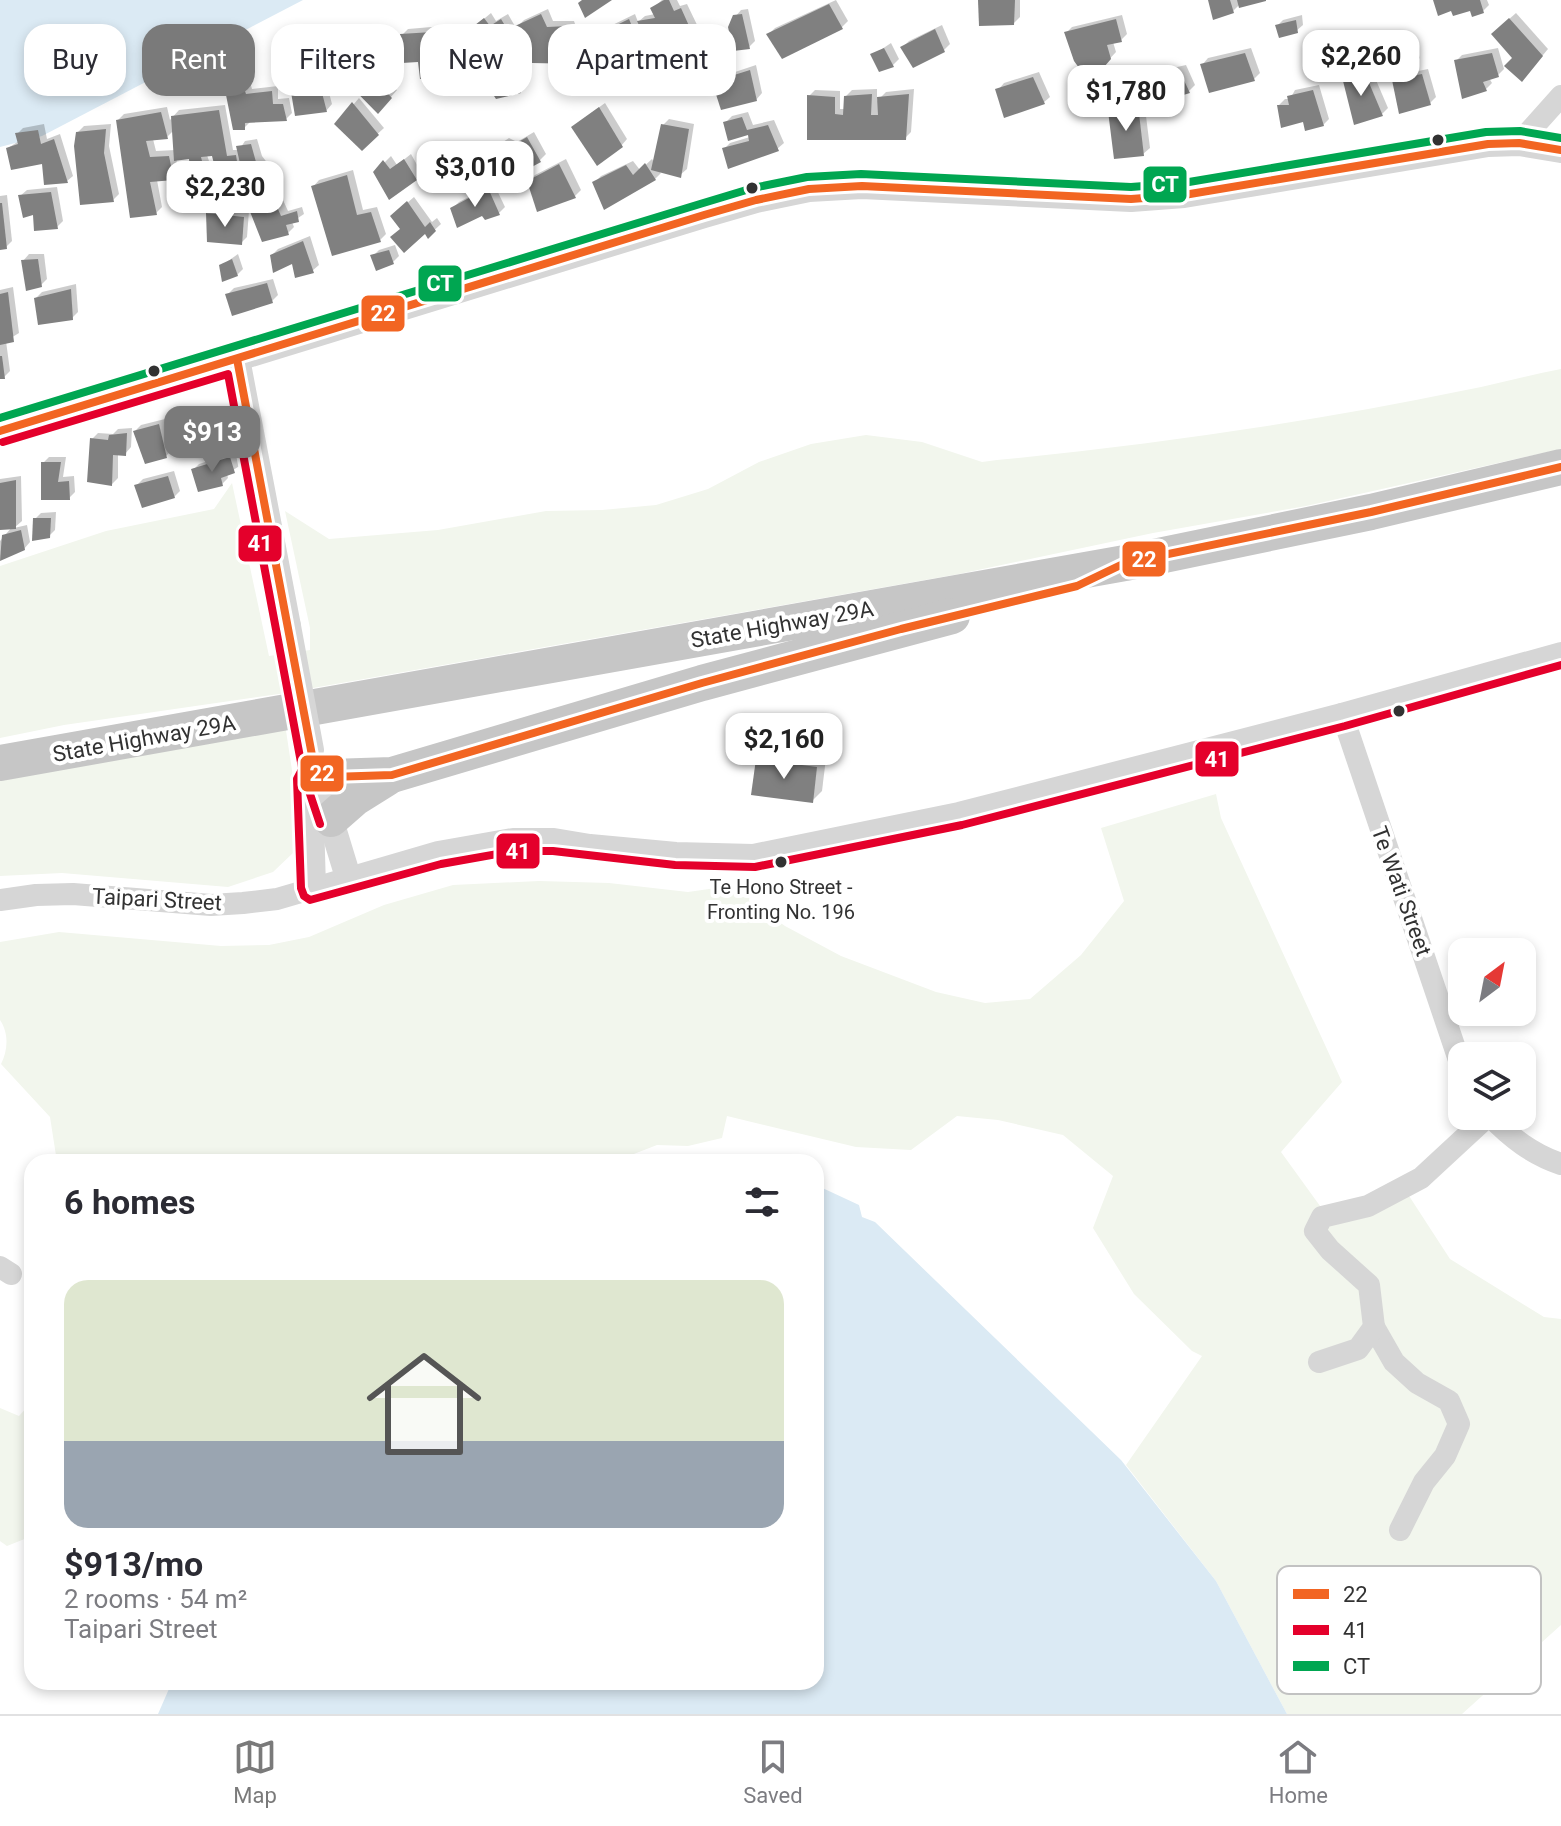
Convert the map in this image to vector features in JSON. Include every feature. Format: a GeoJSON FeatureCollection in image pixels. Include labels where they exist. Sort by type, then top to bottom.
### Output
{"type":"FeatureCollection","features":[{"type":"Feature","properties":{"kind":"highway","name":"State Highway 29A"},"geometry":{"type":"LineString","coordinates":[[0,763],[1125,563],[1371,512],[1561,467]]}},
{"type":"Feature","properties":{"kind":"highway"},"geometry":{"type":"LineString","coordinates":[[313,760],[331,777],[392,775],[702,683],[901,629],[1077,586],[1125,563]]}},
{"type":"Feature","properties":{"kind":"highway"},"geometry":{"type":"LineString","coordinates":[[331,819],[355,798],[392,775]]}},
{"type":"Feature","properties":{"kind":"street"},"geometry":{"type":"LineString","coordinates":[[1519,143],[1561,96]]}},
{"type":"Feature","properties":{"kind":"street"},"geometry":{"type":"LineString","coordinates":[[0,431],[704,215],[809,189],[862,186],[1145,198],[1239,187],[1444,150],[1519,143],[1561,150]]}},
{"type":"Feature","properties":{"kind":"street"},"geometry":{"type":"LineString","coordinates":[[237,359],[313,760],[348,877]]}},
{"type":"Feature","properties":{"kind":"street","name":"Taipari Street"},"geometry":{"type":"LineString","coordinates":[[0,900],[73,894],[211,905],[277,899],[438,852],[513,839],[554,839],[676,853],[753,855],[959,813],[1342,714],[1561,653]]}},
{"type":"Feature","properties":{"kind":"street","name":"Te Wati Street"},"geometry":{"type":"LineString","coordinates":[[1342,714],[1453,1042]]}},
{"type":"Feature","properties":{"kind":"street"},"geometry":{"type":"LineString","coordinates":[[313,760],[309,780],[313,888]]}},
{"type":"Feature","properties":{"kind":"street"},"geometry":{"type":"LineString","coordinates":[[1400,1530],[1424,1482],[1445,1456],[1459,1424],[1449,1401],[1417,1383],[1394,1362],[1374,1327],[1369,1285],[1330,1250],[1315,1231],[1322,1217],[1368,1206],[1421,1178],[1474,1130]]}},
{"type":"Feature","properties":{"kind":"street"},"geometry":{"type":"LineString","coordinates":[[1503,1130],[1527,1148],[1561,1164]]}},
{"type":"Feature","properties":{"kind":"street"},"geometry":{"type":"LineString","coordinates":[[1319,1362],[1358,1349],[1374,1327]]}},
{"type":"Feature","properties":{"kind":"shaded area"},"geometry":{"type":"Polygon","coordinates":[[[0,0],[303,0],[255,25],[142,24],[142,84],[126,92],[126,24],[24,24],[24,96],[119,96],[42,136],[0,147],[0,0]]]}},
{"type":"Feature","properties":{"kind":"shaded area"},"geometry":{"type":"Polygon","coordinates":[[[1561,369],[1561,449],[1306,506],[1153,533],[959,574],[279,694],[64,725],[0,738],[0,566],[106,531],[214,509],[232,483],[269,656],[310,650],[310,628],[285,511],[329,539],[438,530],[546,511],[656,505],[708,489],[759,462],[811,444],[866,435],[922,442],[982,462],[1174,440],[1291,422],[1408,402],[1561,369]]]}},
{"type":"Feature","properties":{"kind":"shaded area"},"geometry":{"type":"Polygon","coordinates":[[[285,724],[295,790],[297,833],[294,852],[273,872],[228,887],[62,873],[0,876],[0,776],[285,724]]]}},
{"type":"Feature","properties":{"kind":"shaded area"},"geometry":{"type":"Polygon","coordinates":[[[1216,794],[1221,818],[1342,1082],[1281,1152],[1328,1217],[1400,1182],[1450,1259],[1544,1317],[1561,1319],[1561,1625],[1541,1643],[1541,1566],[1277,1566],[1277,1694],[1484,1694],[1462,1714],[1287,1714],[1216,1581],[1126,1465],[1202,1356],[1192,1351],[1134,1294],[1093,1228],[1113,1176],[1063,1135],[998,1120],[957,1116],[911,1150],[856,1147],[727,1116],[722,1138],[688,1146],[657,1145],[634,1154],[56,1154],[50,1117],[1,1064],[6,1042],[0,1020],[0,942],[59,932],[221,946],[269,945],[309,937],[384,905],[453,885],[539,881],[609,883],[688,892],[751,883],[749,901],[785,926],[841,956],[936,992],[985,1003],[1030,999],[1081,955],[1124,901],[1101,828],[1216,794]]]}},
{"type":"Feature","properties":{"kind":"shaded area"},"geometry":{"type":"Polygon","coordinates":[[[824,1189],[859,1205],[862,1217],[875,1222],[1121,1460],[1216,1581],[1287,1714],[158,1714],[168,1690],[824,1690],[824,1189]]]}},
{"type":"Feature","properties":{"kind":"shaded area"},"geometry":{"type":"Polygon","coordinates":[[[0,1408],[19,1416],[24,1411],[24,1539],[7,1546],[0,1541],[0,1408]]]}},
{"type":"Feature","properties":{"kind":"building"},"geometry":{"type":"Polygon","coordinates":[[[582,0],[612,0],[585,18],[578,3],[582,0]]]}},
{"type":"Feature","properties":{"kind":"building"},"geometry":{"type":"Polygon","coordinates":[[[669,0],[674,11],[681,8],[688,24],[638,24],[637,21],[655,18],[650,8],[669,0]]]}},
{"type":"Feature","properties":{"kind":"building"},"geometry":{"type":"Polygon","coordinates":[[[978,0],[1015,0],[1014,25],[979,26],[978,0]]]}},
{"type":"Feature","properties":{"kind":"building"},"geometry":{"type":"Polygon","coordinates":[[[1208,0],[1230,0],[1234,13],[1213,20],[1208,0]]]}},
{"type":"Feature","properties":{"kind":"building"},"geometry":{"type":"Polygon","coordinates":[[[1237,0],[1266,0],[1266,1],[1239,8],[1237,0]]]}},
{"type":"Feature","properties":{"kind":"building"},"geometry":{"type":"Polygon","coordinates":[[[1433,0],[1480,0],[1484,13],[1472,17],[1470,11],[1453,16],[1451,11],[1438,16],[1433,0]]]}},
{"type":"Feature","properties":{"kind":"building"},"geometry":{"type":"Polygon","coordinates":[[[829,4],[843,29],[782,59],[766,34],[829,4]]]}},
{"type":"Feature","properties":{"kind":"building"},"geometry":{"type":"Polygon","coordinates":[[[541,14],[548,27],[548,63],[532,63],[532,24],[519,24],[541,14]]]}},
{"type":"Feature","properties":{"kind":"building"},"geometry":{"type":"Polygon","coordinates":[[[742,14],[750,49],[736,51],[736,24],[729,24],[733,15],[742,14]]]}},
{"type":"Feature","properties":{"kind":"building"},"geometry":{"type":"Polygon","coordinates":[[[1509,18],[1543,56],[1522,82],[1504,66],[1512,58],[1491,34],[1509,18]]]}},
{"type":"Feature","properties":{"kind":"building"},"geometry":{"type":"Polygon","coordinates":[[[1116,19],[1122,42],[1107,45],[1111,59],[1090,83],[1074,61],[1064,32],[1116,19]]]}},
{"type":"Feature","properties":{"kind":"building"},"geometry":{"type":"Polygon","coordinates":[[[1296,20],[1298,33],[1279,38],[1275,25],[1296,20]]]}},
{"type":"Feature","properties":{"kind":"building"},"geometry":{"type":"Polygon","coordinates":[[[935,29],[945,52],[913,68],[900,47],[935,29]]]}},
{"type":"Feature","properties":{"kind":"building"},"geometry":{"type":"Polygon","coordinates":[[[420,33],[420,79],[418,62],[404,63],[404,34],[420,33]]]}},
{"type":"Feature","properties":{"kind":"building"},"geometry":{"type":"Polygon","coordinates":[[[1407,42],[1415,66],[1402,67],[1404,74],[1387,76],[1377,51],[1407,42]]]}},
{"type":"Feature","properties":{"kind":"building"},"geometry":{"type":"Polygon","coordinates":[[[884,48],[894,67],[879,72],[870,54],[884,48]]]}},
{"type":"Feature","properties":{"kind":"building"},"geometry":{"type":"Polygon","coordinates":[[[1245,53],[1255,81],[1209,93],[1200,64],[1245,53]]]}},
{"type":"Feature","properties":{"kind":"building"},"geometry":{"type":"Polygon","coordinates":[[[1492,53],[1499,77],[1483,82],[1487,91],[1462,99],[1454,60],[1492,53]]]}},
{"type":"Feature","properties":{"kind":"building"},"geometry":{"type":"Polygon","coordinates":[[[750,70],[757,101],[721,110],[716,96],[736,96],[736,74],[750,70]]]}},
{"type":"Feature","properties":{"kind":"building"},"geometry":{"type":"Polygon","coordinates":[[[1179,70],[1190,93],[1147,106],[1138,80],[1179,70]]]}},
{"type":"Feature","properties":{"kind":"building"},"geometry":{"type":"Polygon","coordinates":[[[1364,71],[1383,116],[1354,125],[1342,77],[1364,71]]]}},
{"type":"Feature","properties":{"kind":"building"},"geometry":{"type":"Polygon","coordinates":[[[1422,74],[1431,105],[1399,114],[1392,80],[1422,74]]]}},
{"type":"Feature","properties":{"kind":"building"},"geometry":{"type":"Polygon","coordinates":[[[1033,77],[1045,104],[1004,118],[995,89],[1033,77]]]}},
{"type":"Feature","properties":{"kind":"building"},"geometry":{"type":"Polygon","coordinates":[[[1313,90],[1324,126],[1305,131],[1303,122],[1281,128],[1277,105],[1289,105],[1287,96],[1313,90]]]}},
{"type":"Feature","properties":{"kind":"building"},"geometry":{"type":"Polygon","coordinates":[[[271,91],[273,104],[283,104],[287,121],[245,123],[245,130],[233,130],[226,96],[255,96],[255,93],[271,91]]]}},
{"type":"Feature","properties":{"kind":"building"},"geometry":{"type":"Polygon","coordinates":[[[872,94],[871,115],[878,115],[877,97],[909,94],[906,140],[807,140],[807,95],[835,97],[835,114],[843,115],[844,96],[872,94]]]}},
{"type":"Feature","properties":{"kind":"building"},"geometry":{"type":"Polygon","coordinates":[[[292,96],[323,96],[327,112],[295,116],[292,96]]]}},
{"type":"Feature","properties":{"kind":"building"},"geometry":{"type":"Polygon","coordinates":[[[360,96],[390,96],[392,98],[378,114],[360,96]]]}},
{"type":"Feature","properties":{"kind":"building"},"geometry":{"type":"Polygon","coordinates":[[[352,102],[379,135],[362,151],[334,124],[352,102]]]}},
{"type":"Feature","properties":{"kind":"building"},"geometry":{"type":"Polygon","coordinates":[[[1138,105],[1144,156],[1114,159],[1108,111],[1138,105]]]}},
{"type":"Feature","properties":{"kind":"building"},"geometry":{"type":"Polygon","coordinates":[[[599,107],[623,147],[597,166],[571,127],[599,107]]]}},
{"type":"Feature","properties":{"kind":"building"},"geometry":{"type":"Polygon","coordinates":[[[219,110],[227,156],[236,155],[240,181],[219,183],[212,156],[201,157],[204,169],[190,170],[189,159],[174,161],[171,116],[219,110]]]}},
{"type":"Feature","properties":{"kind":"building"},"geometry":{"type":"Polygon","coordinates":[[[161,112],[168,139],[146,141],[150,157],[169,156],[174,180],[150,182],[157,215],[130,218],[116,120],[161,112]]]}},
{"type":"Feature","properties":{"kind":"building"},"geometry":{"type":"Polygon","coordinates":[[[742,117],[747,130],[768,125],[779,151],[728,169],[722,148],[749,141],[748,135],[728,141],[723,122],[742,117]]]}},
{"type":"Feature","properties":{"kind":"building"},"geometry":{"type":"Polygon","coordinates":[[[661,124],[689,129],[681,178],[651,170],[661,124]]]}},
{"type":"Feature","properties":{"kind":"building"},"geometry":{"type":"Polygon","coordinates":[[[106,129],[104,153],[114,202],[80,205],[74,146],[76,132],[106,129]]]}},
{"type":"Feature","properties":{"kind":"building"},"geometry":{"type":"Polygon","coordinates":[[[38,130],[41,144],[54,139],[68,183],[44,185],[42,164],[11,170],[6,148],[18,144],[15,133],[38,130]]]}},
{"type":"Feature","properties":{"kind":"building"},"geometry":{"type":"Polygon","coordinates":[[[527,137],[541,162],[504,182],[486,151],[502,143],[510,147],[527,137]]]}},
{"type":"Feature","properties":{"kind":"building"},"geometry":{"type":"Polygon","coordinates":[[[251,144],[256,162],[267,176],[255,187],[242,172],[236,146],[251,144]]]}},
{"type":"Feature","properties":{"kind":"building"},"geometry":{"type":"Polygon","coordinates":[[[441,155],[444,168],[454,167],[457,182],[445,185],[443,173],[420,174],[418,158],[441,155]]]}},
{"type":"Feature","properties":{"kind":"building"},"geometry":{"type":"Polygon","coordinates":[[[404,159],[417,180],[389,200],[373,172],[383,160],[390,169],[404,159]]]}},
{"type":"Feature","properties":{"kind":"building"},"geometry":{"type":"Polygon","coordinates":[[[645,163],[656,180],[604,210],[592,182],[626,165],[633,175],[645,163]]]}},
{"type":"Feature","properties":{"kind":"building"},"geometry":{"type":"Polygon","coordinates":[[[559,164],[576,198],[537,212],[527,181],[559,164]]]}},
{"type":"Feature","properties":{"kind":"building"},"geometry":{"type":"Polygon","coordinates":[[[347,175],[357,215],[371,212],[381,242],[332,256],[311,186],[347,175]]]}},
{"type":"Feature","properties":{"kind":"building"},"geometry":{"type":"Polygon","coordinates":[[[488,188],[500,215],[485,220],[482,216],[457,228],[450,208],[488,188]]]}},
{"type":"Feature","properties":{"kind":"building"},"geometry":{"type":"Polygon","coordinates":[[[51,192],[58,229],[34,231],[33,215],[23,218],[18,195],[51,192]]]}},
{"type":"Feature","properties":{"kind":"building"},"geometry":{"type":"Polygon","coordinates":[[[271,193],[281,216],[297,211],[299,222],[286,225],[289,235],[262,242],[247,204],[271,193]]]}},
{"type":"Feature","properties":{"kind":"building"},"geometry":{"type":"Polygon","coordinates":[[[407,201],[425,227],[430,222],[436,231],[428,239],[425,234],[404,253],[390,237],[400,229],[390,216],[407,201]]]}},
{"type":"Feature","properties":{"kind":"building"},"geometry":{"type":"Polygon","coordinates":[[[0,203],[7,249],[0,250],[0,203]]]}},
{"type":"Feature","properties":{"kind":"building"},"geometry":{"type":"Polygon","coordinates":[[[206,213],[244,217],[242,245],[207,242],[206,213]]]}},
{"type":"Feature","properties":{"kind":"building"},"geometry":{"type":"Polygon","coordinates":[[[303,241],[314,273],[295,278],[292,264],[273,273],[270,255],[303,241]]]}},
{"type":"Feature","properties":{"kind":"building"},"geometry":{"type":"Polygon","coordinates":[[[389,250],[394,264],[376,271],[370,255],[389,250]]]}},
{"type":"Feature","properties":{"kind":"building"},"geometry":{"type":"Polygon","coordinates":[[[38,259],[42,287],[26,291],[21,260],[38,259]]]}},
{"type":"Feature","properties":{"kind":"building"},"geometry":{"type":"Polygon","coordinates":[[[232,259],[238,276],[222,282],[219,265],[232,259]]]}},
{"type":"Feature","properties":{"kind":"building"},"geometry":{"type":"Polygon","coordinates":[[[267,283],[273,303],[232,316],[225,294],[267,283]]]}},
{"type":"Feature","properties":{"kind":"building"},"geometry":{"type":"Polygon","coordinates":[[[71,289],[73,320],[38,325],[34,298],[71,289]]]}},
{"type":"Feature","properties":{"kind":"building"},"geometry":{"type":"Polygon","coordinates":[[[8,292],[14,342],[0,345],[0,294],[8,292]]]}},
{"type":"Feature","properties":{"kind":"building"},"geometry":{"type":"Polygon","coordinates":[[[2,356],[5,379],[0,379],[2,356]]]}},
{"type":"Feature","properties":{"kind":"building"},"geometry":{"type":"Polygon","coordinates":[[[212,415],[220,439],[183,449],[177,427],[212,415]]]}},
{"type":"Feature","properties":{"kind":"building"},"geometry":{"type":"Polygon","coordinates":[[[159,424],[167,458],[145,464],[133,431],[159,424]]]}},
{"type":"Feature","properties":{"kind":"building"},"geometry":{"type":"Polygon","coordinates":[[[127,433],[126,456],[113,455],[112,486],[87,482],[90,438],[108,440],[109,435],[127,433]]]}},
{"type":"Feature","properties":{"kind":"building"},"geometry":{"type":"Polygon","coordinates":[[[230,457],[235,473],[221,478],[223,486],[198,492],[191,469],[230,457]]]}},
{"type":"Feature","properties":{"kind":"building"},"geometry":{"type":"Polygon","coordinates":[[[41,462],[61,462],[58,482],[69,481],[70,500],[41,500],[41,462]]]}},
{"type":"Feature","properties":{"kind":"building"},"geometry":{"type":"Polygon","coordinates":[[[168,476],[175,498],[142,508],[134,485],[168,476]]]}},
{"type":"Feature","properties":{"kind":"building"},"geometry":{"type":"Polygon","coordinates":[[[16,480],[16,529],[0,530],[0,483],[16,480]]]}},
{"type":"Feature","properties":{"kind":"building"},"geometry":{"type":"Polygon","coordinates":[[[33,518],[51,518],[50,538],[32,541],[33,518]]]}},
{"type":"Feature","properties":{"kind":"building"},"geometry":{"type":"Polygon","coordinates":[[[21,530],[25,550],[0,561],[2,535],[21,530]]]}},
{"type":"Feature","properties":{"kind":"building"},"geometry":{"type":"Polygon","coordinates":[[[756,759],[817,767],[813,803],[751,795],[756,759]]]}},
{"type":"Feature","properties":{"kind":"transit line","name":"CT"},"geometry":{"type":"LineString","coordinates":[[0,418],[753,188],[807,177],[861,174],[1131,187],[1183,183],[1486,132],[1520,131],[1561,138]]}},
{"type":"Feature","properties":{"kind":"transit line","name":"22"},"geometry":{"type":"LineString","coordinates":[[0,431],[704,215],[809,189],[862,186],[1131,199],[1184,195],[1488,144],[1519,143],[1561,150]]}},
{"type":"Feature","properties":{"kind":"transit line","name":"22"},"geometry":{"type":"LineString","coordinates":[[237,359],[315,771],[331,777],[392,775],[702,683],[901,629],[1077,586],[1125,563],[1371,512],[1561,467]]}},
{"type":"Feature","properties":{"kind":"transit line","name":"41"},"geometry":{"type":"LineString","coordinates":[[3,442],[228,374],[303,773],[320,824]]}},
{"type":"Feature","properties":{"kind":"transit line","name":"41"},"geometry":{"type":"LineString","coordinates":[[305,764],[297,779],[301,888],[310,900],[441,864],[514,851],[553,851],[675,865],[755,867],[962,825],[1345,726],[1561,665]]}},
{"type":"Feature","properties":{"kind":"place","name":"Te Hono Street - Fronting No. 196"},"geometry":{"type":"Point","coordinates":[781,862]}}]}
